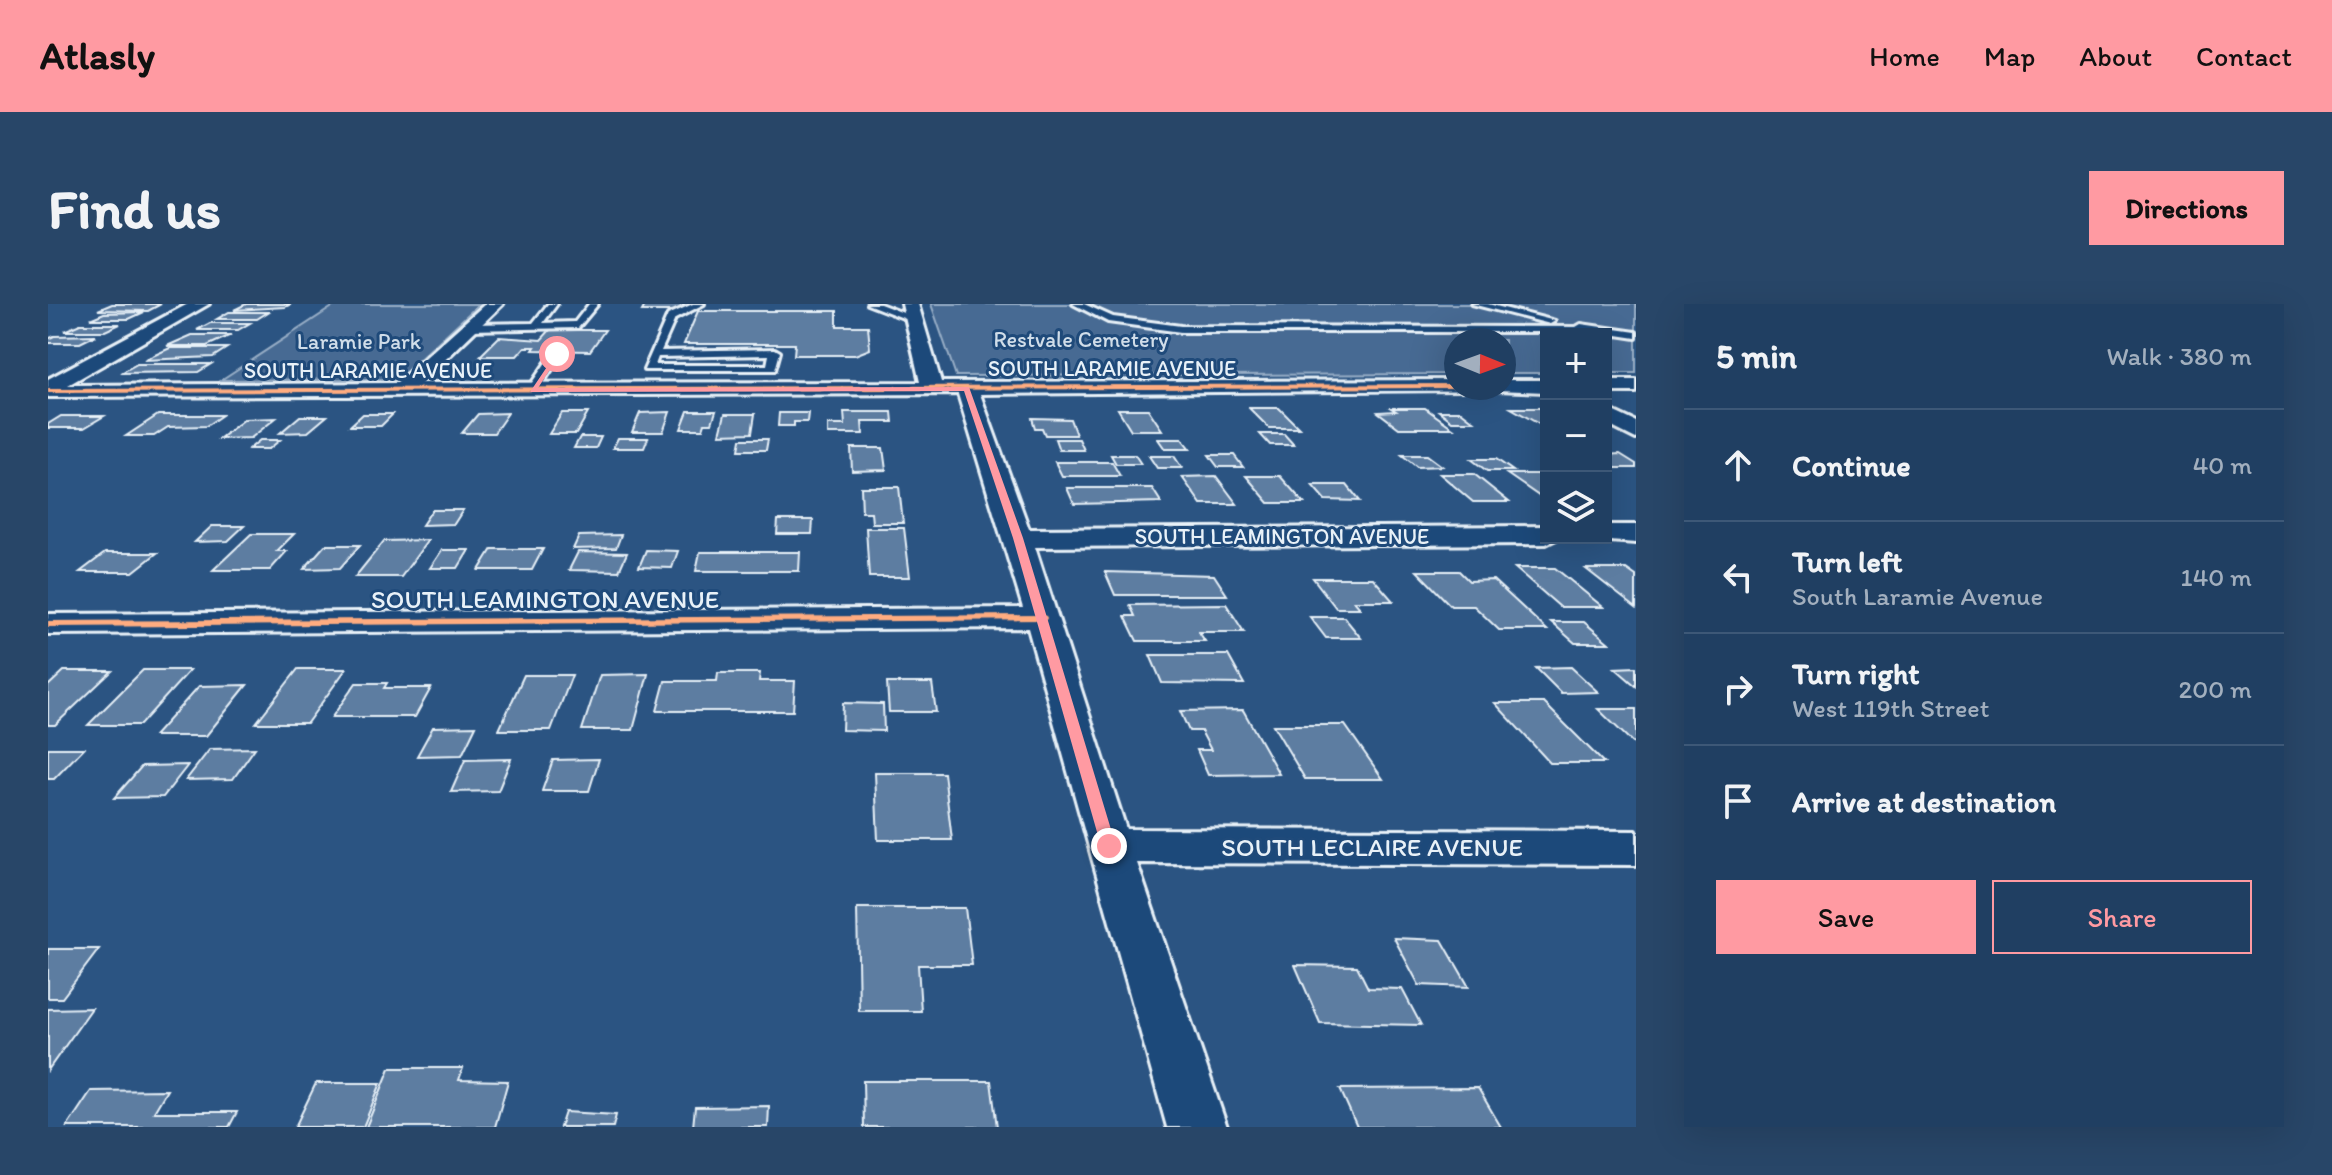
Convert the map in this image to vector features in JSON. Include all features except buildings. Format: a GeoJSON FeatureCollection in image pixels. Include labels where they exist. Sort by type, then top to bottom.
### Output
{"type":"FeatureCollection","features":[{"type":"Feature","properties":{"kind":"street"},"geometry":{"type":"LineString","coordinates":[[48,389],[52,382],[201,304]]}},
{"type":"Feature","properties":{"kind":"street"},"geometry":{"type":"LineString","coordinates":[[402,390],[495,304]]}},
{"type":"Feature","properties":{"kind":"street"},"geometry":{"type":"LineString","coordinates":[[912,311],[1018,538],[1109,846],[1197,1127]]}},
{"type":"Feature","properties":{"kind":"street","name":"SOUTH LARAMIE AVENUE"},"geometry":{"type":"LineString","coordinates":[[48,389],[1444,386]]}},
{"type":"Feature","properties":{"kind":"street"},"geometry":{"type":"LineString","coordinates":[[1516,386],[1540,386]]}},
{"type":"Feature","properties":{"kind":"street"},"geometry":{"type":"LineString","coordinates":[[1612,386],[1636,386]]}},
{"type":"Feature","properties":{"kind":"street"},"geometry":{"type":"LineString","coordinates":[[1612,418],[1636,432]]}},
{"type":"Feature","properties":{"kind":"street"},"geometry":{"type":"LineString","coordinates":[[1612,534],[1636,534]]}},
{"type":"Feature","properties":{"kind":"street","name":"SOUTH LEAMINGTON AVENUE"},"geometry":{"type":"LineString","coordinates":[[1018,538],[1540,535]]}},
{"type":"Feature","properties":{"kind":"street","name":"SOUTH LEAMINGTON AVENUE"},"geometry":{"type":"LineString","coordinates":[[48,624],[1042,618]]}},
{"type":"Feature","properties":{"kind":"street","name":"SOUTH LECLAIRE AVENUE"},"geometry":{"type":"LineString","coordinates":[[1109,846],[1636,848]]}},
{"type":"Feature","properties":{"kind":"lane"},"geometry":{"type":"LineString","coordinates":[[535,327],[553,304]]}},
{"type":"Feature","properties":{"kind":"lane"},"geometry":{"type":"LineString","coordinates":[[470,327],[578,325],[594,304]]}},
{"type":"Feature","properties":{"kind":"lane"},"geometry":{"type":"LineString","coordinates":[[654,354],[775,352],[771,368],[648,368],[654,354],[671,317],[700,304]]}},
{"type":"Feature","properties":{"kind":"lane"},"geometry":{"type":"LineString","coordinates":[[871,304],[912,311]]}},
{"type":"Feature","properties":{"kind":"lane"},"geometry":{"type":"LineString","coordinates":[[1077,304],[1111,320],[1181,329],[1540,330]]}},
{"type":"Feature","properties":{"kind":"lane"},"geometry":{"type":"LineString","coordinates":[[1476,304],[1585,328]]}},
{"type":"Feature","properties":{"kind":"lane"},"geometry":{"type":"LineString","coordinates":[[878,320],[912,311]]}},
{"type":"Feature","properties":{"kind":"lane"},"geometry":{"type":"LineString","coordinates":[[1612,332],[1636,335]]}},
{"type":"Feature","properties":{"kind":"lane"},"geometry":{"type":"LineString","coordinates":[[533,390],[557,354]]}},
{"type":"Feature","properties":{"kind":"lane"},"geometry":{"type":"LineString","coordinates":[[667,389],[677,368]]}},
{"type":"Feature","properties":{"kind":"green space","name":"Laramie Park"},"geometry":{"type":"Polygon","coordinates":[[[337,304],[479,304],[398,379],[221,380],[337,304]]]}},
{"type":"Feature","properties":{"kind":"green space","name":"Restvale Cemetery"},"geometry":{"type":"Polygon","coordinates":[[[931,304],[1636,304],[1636,373],[1612,373],[1612,328],[1540,328],[1540,373],[1516,373],[1516,328],[1444,328],[1444,374],[956,376],[931,304]]]}},
{"type":"Feature","properties":{"kind":"cycle path"},"geometry":{"type":"LineString","coordinates":[[48,391],[1444,386]]}},
{"type":"Feature","properties":{"kind":"cycle path"},"geometry":{"type":"LineString","coordinates":[[48,624],[1042,618]]}},
{"type":"Feature","properties":{"kind":"route"},"geometry":{"type":"LineString","coordinates":[[557,354],[533,390],[967,388],[1018,538],[1109,846]]}}]}
